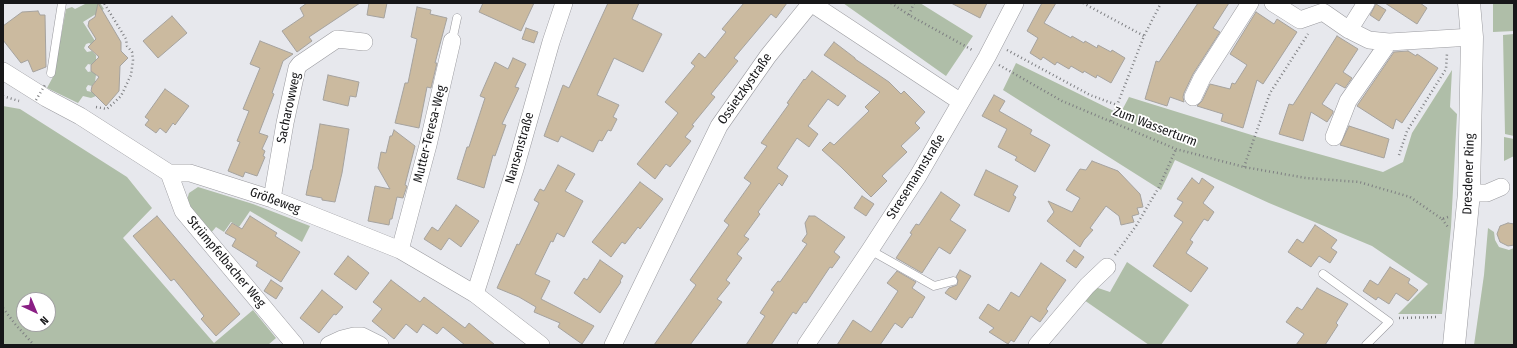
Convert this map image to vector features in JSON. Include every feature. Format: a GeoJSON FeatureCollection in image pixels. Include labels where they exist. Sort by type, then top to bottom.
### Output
{"type":"FeatureCollection","features":[{"type":"Feature","properties":{"kind":"street","name":"Nansenstraße"},"geometry":{"type":"LineString","coordinates":[[475,294],[515,169],[551,42],[564,3]]}},
{"type":"Feature","properties":{"kind":"street","name":"Ossietzkystraße"},"geometry":{"type":"LineString","coordinates":[[613,345],[719,126],[768,56],[811,3],[961,102]]}},
{"type":"Feature","properties":{"kind":"street","name":"Stresemannstraße"},"geometry":{"type":"LineString","coordinates":[[806,345],[918,176],[990,50],[1014,3]]}},
{"type":"Feature","properties":{"kind":"street"},"geometry":{"type":"LineString","coordinates":[[1193,97],[1202,78],[1250,3]]}},
{"type":"Feature","properties":{"kind":"street"},"geometry":{"type":"LineString","coordinates":[[1273,3],[1300,20],[1323,12],[1349,30],[1369,40],[1389,42],[1472,37]]}},
{"type":"Feature","properties":{"kind":"street"},"geometry":{"type":"LineString","coordinates":[[1349,30],[1366,3]]}},
{"type":"Feature","properties":{"kind":"street","name":"Dresdener Ring"},"geometry":{"type":"LineString","coordinates":[[1454,345],[1469,193],[1472,37],[1469,3]]}},
{"type":"Feature","properties":{"kind":"street","name":"Sacharowweg"},"geometry":{"type":"LineString","coordinates":[[272,200],[285,123],[297,68],[300,64],[337,39],[364,42]]}},
{"type":"Feature","properties":{"kind":"street","name":"Mutter-Teresa-Weg"},"geometry":{"type":"LineString","coordinates":[[400,250],[428,145],[452,41]]}},
{"type":"Feature","properties":{"kind":"street"},"geometry":{"type":"LineString","coordinates":[[1334,137],[1348,101],[1389,42]]}},
{"type":"Feature","properties":{"kind":"street"},"geometry":{"type":"LineString","coordinates":[[3,71],[14,79],[93,124],[169,173]]}},
{"type":"Feature","properties":{"kind":"street","name":"Größeweg"},"geometry":{"type":"LineString","coordinates":[[169,173],[190,173],[272,200],[400,250],[475,294],[541,345]]}},
{"type":"Feature","properties":{"kind":"street","name":"Strümpfelbacher Weg"},"geometry":{"type":"LineString","coordinates":[[169,173],[183,212],[295,345]]}},
{"type":"Feature","properties":{"kind":"street"},"geometry":{"type":"LineString","coordinates":[[1469,193],[1487,193],[1501,187]]}},
{"type":"Feature","properties":{"kind":"street"},"geometry":{"type":"LineString","coordinates":[[1037,345],[1087,286],[1107,267]]}},
{"type":"Feature","properties":{"kind":"street"},"geometry":{"type":"LineString","coordinates":[[329,345],[342,339],[354,336],[362,336],[380,345]]}},
{"type":"Feature","properties":{"kind":"lane"},"geometry":{"type":"LineString","coordinates":[[51,73],[62,3]]}},
{"type":"Feature","properties":{"kind":"lane","name":"Mutter-Teresa-Weg"},"geometry":{"type":"LineString","coordinates":[[452,41],[457,18]]}},
{"type":"Feature","properties":{"kind":"lane"},"geometry":{"type":"LineString","coordinates":[[870,250],[934,286],[953,281]]}},
{"type":"Feature","properties":{"kind":"lane"},"geometry":{"type":"LineString","coordinates":[[1323,274],[1389,322],[1366,345]]}},
{"type":"Feature","properties":{"kind":"path"},"geometry":{"type":"LineString","coordinates":[[98,107],[107,109],[121,96],[131,75],[133,60],[132,52],[127,46],[126,39],[104,3]]}},
{"type":"Feature","properties":{"kind":"path","name":"Zum Wasserturm"},"geometry":{"type":"LineString","coordinates":[[891,3],[909,15],[990,50],[1062,101],[1176,149],[1244,167],[1306,178],[1359,182],[1410,197],[1442,219],[1453,215]]}},
{"type":"Feature","properties":{"kind":"path"},"geometry":{"type":"LineString","coordinates":[[909,15],[914,3]]}},
{"type":"Feature","properties":{"kind":"path"},"geometry":{"type":"LineString","coordinates":[[1082,3],[1144,36]]}},
{"type":"Feature","properties":{"kind":"path"},"geometry":{"type":"LineString","coordinates":[[1111,121],[1144,36],[1161,3]]}},
{"type":"Feature","properties":{"kind":"path"},"geometry":{"type":"LineString","coordinates":[[1244,167],[1270,93],[1323,12]]}},
{"type":"Feature","properties":{"kind":"path"},"geometry":{"type":"LineString","coordinates":[[1399,155],[1406,131],[1446,69],[1448,38]]}},
{"type":"Feature","properties":{"kind":"path"},"geometry":{"type":"LineString","coordinates":[[990,50],[1117,106]]}},
{"type":"Feature","properties":{"kind":"path"},"geometry":{"type":"LineString","coordinates":[[36,100],[45,85]]}},
{"type":"Feature","properties":{"kind":"path"},"geometry":{"type":"LineString","coordinates":[[1107,267],[1136,226],[1159,187],[1176,149]]}},
{"type":"Feature","properties":{"kind":"path"},"geometry":{"type":"LineString","coordinates":[[3,308],[34,345]]}},
{"type":"Feature","properties":{"kind":"path"},"geometry":{"type":"LineString","coordinates":[[1389,322],[1401,317],[1444,317]]}},
{"type":"Feature","properties":{"kind":"green space"},"geometry":{"type":"Polygon","coordinates":[[[87,3],[100,3],[104,9],[83,22],[95,41],[91,44],[86,44],[84,48],[87,52],[92,51],[96,55],[96,61],[92,65],[88,64],[85,68],[88,72],[92,71],[96,75],[95,82],[92,86],[88,85],[86,88],[87,91],[92,92],[96,96],[91,98],[83,96],[78,103],[47,88],[54,75],[66,9],[72,7],[75,9],[87,3]]]}},
{"type":"Feature","properties":{"kind":"green space"},"geometry":{"type":"Polygon","coordinates":[[[843,3],[920,3],[973,36],[946,76],[843,3]]]}},
{"type":"Feature","properties":{"kind":"green space"},"geometry":{"type":"Polygon","coordinates":[[[1493,3],[1514,3],[1514,31],[1493,32],[1493,3]]]}},
{"type":"Feature","properties":{"kind":"green space"},"geometry":{"type":"Polygon","coordinates":[[[1514,34],[1514,136],[1505,134],[1503,35],[1514,34]]]}},
{"type":"Feature","properties":{"kind":"green space"},"geometry":{"type":"Polygon","coordinates":[[[1016,63],[1120,114],[1129,97],[1258,137],[1383,172],[1403,162],[1412,133],[1452,70],[1450,107],[1457,114],[1451,227],[1442,314],[1398,314],[1428,284],[1372,246],[1269,203],[1175,160],[1161,190],[1003,90],[1016,63]]]}},
{"type":"Feature","properties":{"kind":"green space"},"geometry":{"type":"Polygon","coordinates":[[[3,106],[20,109],[127,177],[152,208],[123,238],[214,343],[253,310],[276,338],[268,345],[3,345],[3,106]]]}},
{"type":"Feature","properties":{"kind":"green space"},"geometry":{"type":"Polygon","coordinates":[[[1504,137],[1514,139],[1514,156],[1504,161],[1504,137]]]}},
{"type":"Feature","properties":{"kind":"green space"},"geometry":{"type":"Polygon","coordinates":[[[198,187],[253,204],[310,226],[302,242],[250,211],[239,227],[231,222],[224,232],[216,227],[210,234],[191,214],[187,200],[189,193],[198,187]]]}},
{"type":"Feature","properties":{"kind":"green space"},"geometry":{"type":"Polygon","coordinates":[[[1488,228],[1494,232],[1495,240],[1499,247],[1509,250],[1514,248],[1514,345],[1474,345],[1484,275],[1488,228]]]}},
{"type":"Feature","properties":{"kind":"green space"},"geometry":{"type":"Polygon","coordinates":[[[1127,262],[1189,305],[1161,345],[1149,345],[1084,300],[1095,287],[1110,292],[1127,262]]]}},
{"type":"Feature","properties":{"kind":"building"},"geometry":{"type":"Polygon","coordinates":[[[98,3],[121,42],[121,51],[128,58],[120,66],[119,91],[106,106],[91,91],[92,86],[99,77],[91,71],[91,65],[99,57],[88,47],[96,39],[88,26],[89,21],[95,17],[98,3]]]}},
{"type":"Feature","properties":{"kind":"building"},"geometry":{"type":"Polygon","coordinates":[[[307,3],[360,3],[309,37],[312,41],[297,52],[282,31],[304,16],[300,8],[307,3]]]}},
{"type":"Feature","properties":{"kind":"building"},"geometry":{"type":"Polygon","coordinates":[[[369,3],[387,3],[384,18],[367,15],[369,3]]]}},
{"type":"Feature","properties":{"kind":"building"},"geometry":{"type":"Polygon","coordinates":[[[483,3],[534,3],[521,31],[479,12],[483,3]]]}},
{"type":"Feature","properties":{"kind":"building"},"geometry":{"type":"Polygon","coordinates":[[[608,3],[639,3],[632,19],[662,34],[643,72],[614,58],[597,95],[619,105],[613,117],[617,119],[611,131],[608,130],[602,141],[599,140],[593,152],[561,136],[558,142],[544,136],[563,85],[569,88],[608,3]]]}},
{"type":"Feature","properties":{"kind":"building"},"geometry":{"type":"Polygon","coordinates":[[[744,3],[787,3],[776,18],[771,14],[734,58],[738,61],[711,94],[715,97],[692,125],[694,126],[685,137],[691,141],[670,167],[666,164],[655,179],[637,164],[678,113],[665,102],[695,66],[691,63],[699,53],[705,58],[726,32],[722,29],[744,3]]]}},
{"type":"Feature","properties":{"kind":"building"},"geometry":{"type":"Polygon","coordinates":[[[951,3],[987,3],[980,18],[951,3]]]}},
{"type":"Feature","properties":{"kind":"building"},"geometry":{"type":"Polygon","coordinates":[[[1042,3],[1056,3],[1044,23],[1071,38],[1072,36],[1084,43],[1085,41],[1097,48],[1098,45],[1111,52],[1112,50],[1125,58],[1111,83],[1097,75],[1096,78],[1071,66],[1069,69],[1057,62],[1055,65],[1043,57],[1041,60],[1030,53],[1038,38],[1027,31],[1042,3]]]}},
{"type":"Feature","properties":{"kind":"building"},"geometry":{"type":"Polygon","coordinates":[[[1198,3],[1229,3],[1213,28],[1220,32],[1193,74],[1184,93],[1184,102],[1170,97],[1167,106],[1145,99],[1156,61],[1159,62],[1198,3]]]}},
{"type":"Feature","properties":{"kind":"building"},"geometry":{"type":"Polygon","coordinates":[[[1385,3],[1420,3],[1427,8],[1417,24],[1385,3]]]}},
{"type":"Feature","properties":{"kind":"building"},"geometry":{"type":"Polygon","coordinates":[[[1376,4],[1386,10],[1379,21],[1370,15],[1376,4]]]}},
{"type":"Feature","properties":{"kind":"building"},"geometry":{"type":"Polygon","coordinates":[[[417,7],[431,10],[430,14],[447,18],[435,63],[437,63],[431,88],[427,87],[419,128],[395,123],[405,83],[408,83],[417,39],[411,37],[417,7]]]}},
{"type":"Feature","properties":{"kind":"building"},"geometry":{"type":"Polygon","coordinates":[[[38,11],[40,15],[45,15],[46,67],[33,72],[28,60],[21,63],[3,40],[3,26],[22,12],[38,11]]]}},
{"type":"Feature","properties":{"kind":"building"},"geometry":{"type":"Polygon","coordinates":[[[1256,12],[1274,24],[1277,19],[1297,32],[1263,84],[1257,80],[1243,128],[1221,121],[1223,114],[1197,106],[1202,101],[1210,84],[1230,89],[1232,83],[1235,84],[1247,65],[1230,54],[1256,12]]]}},
{"type":"Feature","properties":{"kind":"building"},"geometry":{"type":"Polygon","coordinates":[[[172,16],[187,33],[158,58],[143,41],[172,16]]]}},
{"type":"Feature","properties":{"kind":"building"},"geometry":{"type":"Polygon","coordinates":[[[526,28],[538,32],[534,43],[522,39],[526,28]]]}},
{"type":"Feature","properties":{"kind":"building"},"geometry":{"type":"Polygon","coordinates":[[[1337,36],[1358,49],[1343,72],[1352,78],[1345,88],[1336,83],[1322,104],[1333,111],[1333,113],[1327,122],[1311,112],[1303,141],[1279,134],[1289,104],[1293,105],[1337,36]]]}},
{"type":"Feature","properties":{"kind":"building"},"geometry":{"type":"Polygon","coordinates":[[[260,41],[293,54],[283,61],[272,93],[274,94],[259,133],[268,136],[262,149],[265,151],[263,156],[265,157],[257,176],[245,172],[243,177],[228,171],[240,142],[237,141],[249,111],[243,109],[260,68],[250,64],[260,41]]]}},
{"type":"Feature","properties":{"kind":"building"},"geometry":{"type":"Polygon","coordinates":[[[834,42],[855,59],[889,82],[901,94],[904,91],[925,112],[915,123],[920,128],[901,146],[907,152],[882,176],[887,181],[871,197],[822,150],[830,142],[834,145],[869,111],[865,107],[880,92],[824,55],[834,42]]]}},
{"type":"Feature","properties":{"kind":"building"},"geometry":{"type":"Polygon","coordinates":[[[1408,51],[1416,56],[1417,54],[1438,68],[1402,123],[1396,119],[1393,129],[1357,106],[1394,52],[1408,51]]]}},
{"type":"Feature","properties":{"kind":"building"},"geometry":{"type":"Polygon","coordinates":[[[513,58],[526,64],[515,87],[519,88],[502,124],[506,125],[495,156],[493,155],[484,188],[457,179],[485,98],[480,96],[495,62],[508,69],[513,58]]]}},
{"type":"Feature","properties":{"kind":"building"},"geometry":{"type":"Polygon","coordinates":[[[812,71],[846,96],[838,106],[828,99],[808,126],[818,134],[809,147],[797,138],[777,168],[788,176],[782,186],[779,183],[758,212],[760,214],[744,236],[749,239],[737,254],[742,258],[726,280],[730,283],[717,299],[722,302],[690,345],[654,345],[696,285],[690,280],[729,225],[724,221],[751,183],[744,178],[767,146],[761,143],[789,104],[787,103],[804,79],[805,80],[812,71]]]}},
{"type":"Feature","properties":{"kind":"building"},"geometry":{"type":"Polygon","coordinates":[[[328,75],[359,82],[356,97],[350,96],[348,106],[323,100],[328,75]]]}},
{"type":"Feature","properties":{"kind":"building"},"geometry":{"type":"Polygon","coordinates":[[[165,89],[189,106],[175,125],[173,123],[166,133],[160,128],[156,133],[145,125],[149,120],[145,117],[165,89]]]}},
{"type":"Feature","properties":{"kind":"building"},"geometry":{"type":"Polygon","coordinates":[[[994,95],[1005,101],[999,111],[1032,130],[1030,134],[1050,145],[1035,172],[1015,160],[1017,157],[998,147],[1007,129],[982,116],[994,95]]]}},
{"type":"Feature","properties":{"kind":"building"},"geometry":{"type":"Polygon","coordinates":[[[320,124],[349,129],[342,173],[335,202],[306,195],[320,124]]]}},
{"type":"Feature","properties":{"kind":"building"},"geometry":{"type":"Polygon","coordinates":[[[1349,126],[1389,139],[1384,158],[1340,145],[1349,126]]]}},
{"type":"Feature","properties":{"kind":"building"},"geometry":{"type":"Polygon","coordinates":[[[394,130],[415,146],[405,185],[407,186],[403,198],[397,197],[392,219],[390,219],[389,225],[368,221],[375,186],[390,189],[378,168],[381,152],[386,153],[390,136],[392,136],[394,130]]]}},
{"type":"Feature","properties":{"kind":"building"},"geometry":{"type":"Polygon","coordinates":[[[1092,161],[1118,171],[1140,194],[1143,207],[1137,208],[1139,214],[1132,216],[1134,222],[1121,225],[1119,216],[1106,206],[1090,228],[1093,230],[1080,247],[1047,221],[1054,212],[1048,201],[1072,212],[1080,198],[1066,190],[1080,169],[1086,170],[1092,161]]]}},
{"type":"Feature","properties":{"kind":"building"},"geometry":{"type":"Polygon","coordinates":[[[558,165],[575,174],[565,191],[583,201],[564,237],[557,233],[553,242],[551,241],[535,274],[550,281],[541,299],[594,326],[582,344],[558,327],[560,323],[534,312],[536,307],[519,297],[497,288],[517,244],[519,245],[539,203],[534,200],[540,189],[544,191],[558,165]]]}},
{"type":"Feature","properties":{"kind":"building"},"geometry":{"type":"Polygon","coordinates":[[[986,170],[1018,186],[1013,195],[1016,197],[1009,212],[974,195],[986,170]]]}},
{"type":"Feature","properties":{"kind":"building"},"geometry":{"type":"Polygon","coordinates":[[[1192,178],[1199,184],[1202,178],[1214,187],[1203,203],[1214,212],[1208,221],[1204,219],[1190,240],[1193,242],[1186,253],[1208,268],[1191,292],[1153,266],[1183,222],[1174,216],[1183,202],[1177,199],[1192,178]]]}},
{"type":"Feature","properties":{"kind":"building"},"geometry":{"type":"Polygon","coordinates":[[[640,182],[663,199],[640,229],[638,227],[625,244],[622,242],[611,257],[592,242],[640,182]]]}},
{"type":"Feature","properties":{"kind":"building"},"geometry":{"type":"Polygon","coordinates":[[[941,192],[960,205],[950,220],[966,230],[950,254],[939,247],[922,273],[896,258],[912,234],[910,233],[916,224],[919,225],[941,192]]]}},
{"type":"Feature","properties":{"kind":"building"},"geometry":{"type":"Polygon","coordinates":[[[862,196],[874,204],[866,216],[854,208],[862,196]]]}},
{"type":"Feature","properties":{"kind":"building"},"geometry":{"type":"Polygon","coordinates":[[[456,205],[479,221],[461,247],[449,238],[441,250],[424,239],[432,227],[438,231],[456,205]]]}},
{"type":"Feature","properties":{"kind":"building"},"geometry":{"type":"Polygon","coordinates":[[[157,216],[240,314],[216,336],[201,319],[204,316],[174,279],[171,281],[133,236],[157,216]]]}},
{"type":"Feature","properties":{"kind":"building"},"geometry":{"type":"Polygon","coordinates":[[[250,216],[277,233],[275,236],[300,252],[281,282],[256,266],[258,262],[232,246],[236,239],[225,233],[232,223],[242,229],[250,216]]]}},
{"type":"Feature","properties":{"kind":"building"},"geometry":{"type":"Polygon","coordinates":[[[809,216],[815,216],[845,237],[834,252],[840,257],[832,268],[830,267],[806,303],[804,302],[796,314],[793,312],[771,345],[746,345],[765,316],[760,313],[774,292],[771,290],[778,281],[780,282],[807,244],[802,241],[807,234],[805,223],[809,216]]]}},
{"type":"Feature","properties":{"kind":"building"},"geometry":{"type":"Polygon","coordinates":[[[1508,223],[1514,224],[1514,245],[1508,246],[1500,242],[1497,234],[1500,226],[1508,223]]]}},
{"type":"Feature","properties":{"kind":"building"},"geometry":{"type":"Polygon","coordinates":[[[1315,225],[1337,240],[1331,248],[1337,252],[1330,263],[1319,256],[1311,267],[1288,252],[1297,239],[1303,243],[1315,225]]]}},
{"type":"Feature","properties":{"kind":"building"},"geometry":{"type":"Polygon","coordinates":[[[1074,250],[1084,257],[1076,268],[1066,261],[1074,250]]]}},
{"type":"Feature","properties":{"kind":"building"},"geometry":{"type":"Polygon","coordinates":[[[348,256],[369,273],[356,290],[334,274],[348,256]]]}},
{"type":"Feature","properties":{"kind":"building"},"geometry":{"type":"Polygon","coordinates":[[[600,260],[623,276],[620,281],[621,282],[600,313],[574,293],[584,278],[587,280],[600,260]]]}},
{"type":"Feature","properties":{"kind":"building"},"geometry":{"type":"Polygon","coordinates":[[[1041,263],[1066,280],[1046,309],[1048,311],[1040,322],[1031,316],[1014,342],[1011,340],[1008,344],[989,332],[994,328],[979,318],[988,304],[999,311],[1011,292],[1019,297],[1041,263]]]}},
{"type":"Feature","properties":{"kind":"building"},"geometry":{"type":"Polygon","coordinates":[[[1390,267],[1410,279],[1408,283],[1418,290],[1408,301],[1396,293],[1389,304],[1378,297],[1376,300],[1363,291],[1370,280],[1378,285],[1390,267]]]}},
{"type":"Feature","properties":{"kind":"building"},"geometry":{"type":"Polygon","coordinates":[[[960,270],[971,276],[956,300],[945,293],[949,288],[957,285],[958,280],[956,277],[960,270]]]}},
{"type":"Feature","properties":{"kind":"building"},"geometry":{"type":"Polygon","coordinates":[[[897,271],[916,282],[912,288],[925,297],[912,318],[910,317],[902,328],[895,323],[880,345],[837,345],[853,320],[871,332],[898,291],[887,283],[897,271]]]}},
{"type":"Feature","properties":{"kind":"building"},"geometry":{"type":"Polygon","coordinates":[[[271,280],[283,288],[276,299],[264,291],[271,280]]]}},
{"type":"Feature","properties":{"kind":"building"},"geometry":{"type":"Polygon","coordinates":[[[391,280],[420,302],[424,297],[465,328],[469,323],[495,345],[465,345],[443,327],[437,334],[423,324],[417,333],[406,324],[394,339],[372,321],[382,309],[373,302],[391,280]]]}},
{"type":"Feature","properties":{"kind":"building"},"geometry":{"type":"Polygon","coordinates":[[[1317,288],[1348,304],[1336,323],[1338,325],[1325,345],[1296,345],[1304,334],[1286,322],[1297,307],[1302,310],[1317,288]]]}},
{"type":"Feature","properties":{"kind":"building"},"geometry":{"type":"Polygon","coordinates":[[[322,290],[343,307],[336,315],[334,314],[319,333],[300,318],[322,290]]]}}]}
